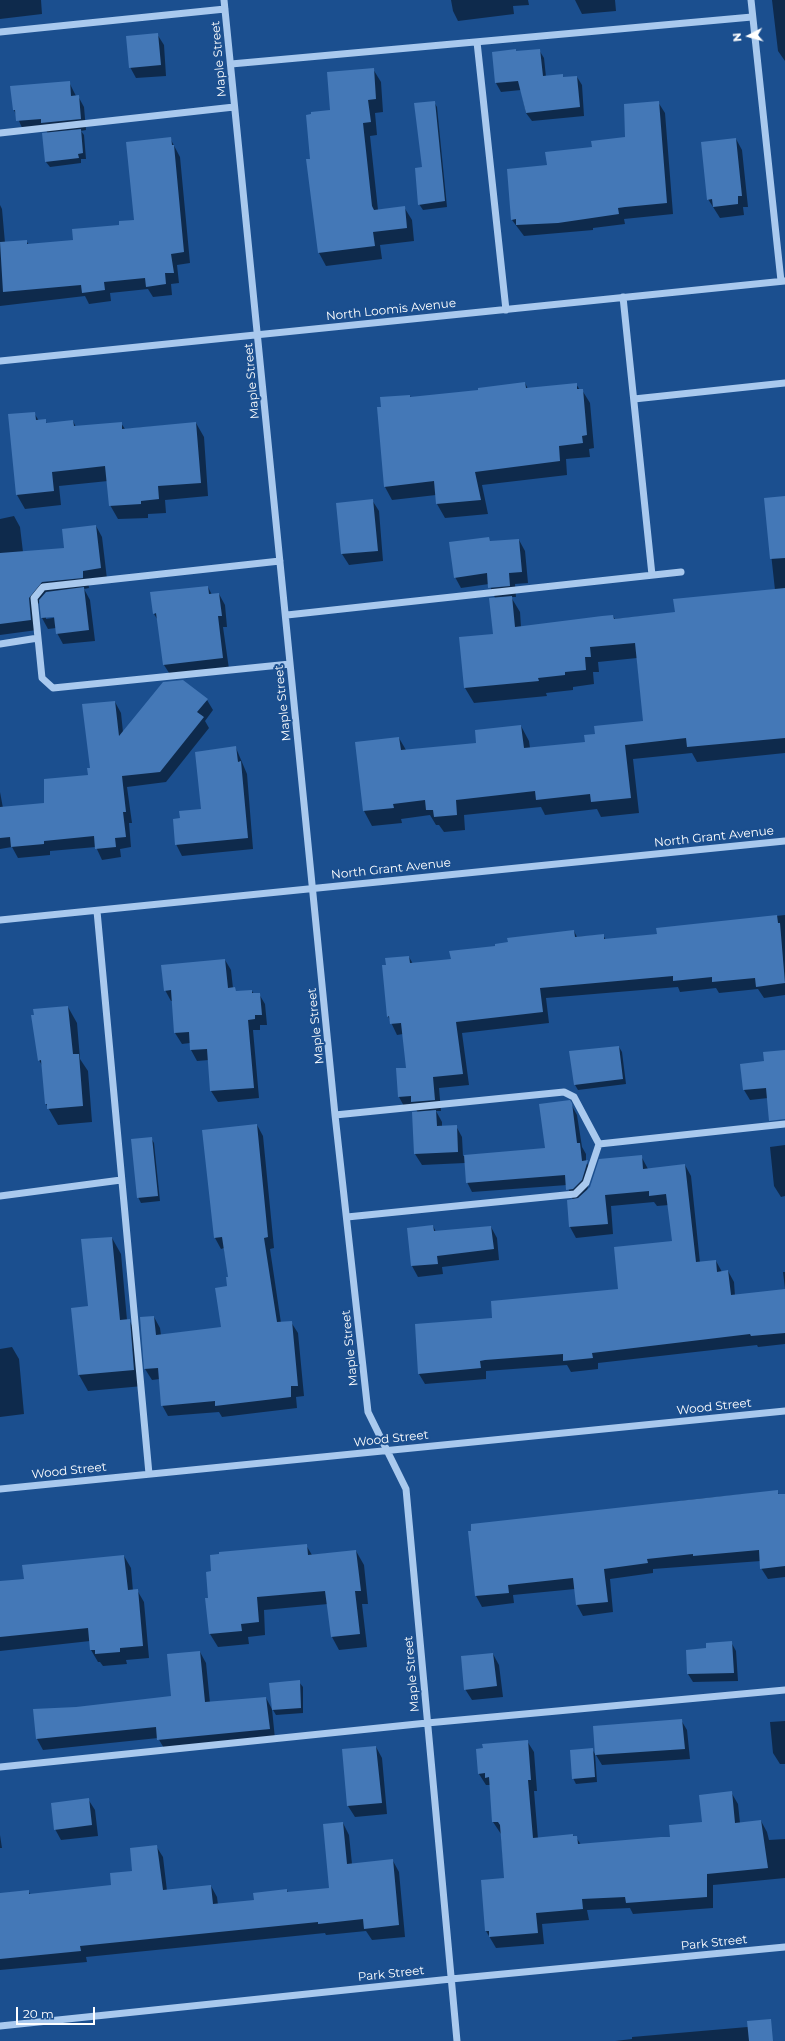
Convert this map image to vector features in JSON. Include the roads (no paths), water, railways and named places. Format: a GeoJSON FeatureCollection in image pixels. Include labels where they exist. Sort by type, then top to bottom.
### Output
{"type":"FeatureCollection","features":[{"type":"Feature","properties":{"kind":"street","name":"Maple Street"},"geometry":{"type":"LineString","coordinates":[[224,0],[280,561],[287,615],[290,664],[335,1115],[368,1412],[406,1489],[457,2041]]}},
{"type":"Feature","properties":{"kind":"street"},"geometry":{"type":"LineString","coordinates":[[751,0],[783,281]]}},
{"type":"Feature","properties":{"kind":"street"},"geometry":{"type":"LineString","coordinates":[[0,32],[225,9]]}},
{"type":"Feature","properties":{"kind":"street"},"geometry":{"type":"LineString","coordinates":[[231,64],[752,17]]}},
{"type":"Feature","properties":{"kind":"street"},"geometry":{"type":"LineString","coordinates":[[477,42],[506,310]]}},
{"type":"Feature","properties":{"kind":"street"},"geometry":{"type":"LineString","coordinates":[[0,133],[234,107]]}},
{"type":"Feature","properties":{"kind":"street","name":"North Loomis Avenue"},"geometry":{"type":"LineString","coordinates":[[0,361],[783,281]]}},
{"type":"Feature","properties":{"kind":"street"},"geometry":{"type":"LineString","coordinates":[[623,297],[652,575]]}},
{"type":"Feature","properties":{"kind":"street"},"geometry":{"type":"LineString","coordinates":[[634,399],[785,383]]}},
{"type":"Feature","properties":{"kind":"street"},"geometry":{"type":"LineString","coordinates":[[280,561],[43,587],[34,598],[42,678],[54,688],[290,664]]}},
{"type":"Feature","properties":{"kind":"street"},"geometry":{"type":"LineString","coordinates":[[287,615],[681,572]]}},
{"type":"Feature","properties":{"kind":"street"},"geometry":{"type":"LineString","coordinates":[[0,644],[38,638]]}},
{"type":"Feature","properties":{"kind":"street","name":"North Grant Avenue"},"geometry":{"type":"LineString","coordinates":[[0,920],[785,841]]}},
{"type":"Feature","properties":{"kind":"street"},"geometry":{"type":"LineString","coordinates":[[97,911],[149,1474]]}},
{"type":"Feature","properties":{"kind":"street"},"geometry":{"type":"LineString","coordinates":[[335,1115],[564,1092],[574,1097],[599,1144],[586,1183],[575,1194],[347,1217]]}},
{"type":"Feature","properties":{"kind":"street"},"geometry":{"type":"LineString","coordinates":[[599,1144],[785,1124]]}},
{"type":"Feature","properties":{"kind":"street"},"geometry":{"type":"LineString","coordinates":[[0,1196],[121,1180]]}},
{"type":"Feature","properties":{"kind":"street","name":"Wood Street"},"geometry":{"type":"LineString","coordinates":[[0,1489],[785,1412]]}},
{"type":"Feature","properties":{"kind":"street"},"geometry":{"type":"LineString","coordinates":[[0,1767],[427,1723],[785,1690]]}},
{"type":"Feature","properties":{"kind":"street","name":"Park Street"},"geometry":{"type":"LineString","coordinates":[[0,2026],[451,1979],[785,1947]]}}]}
